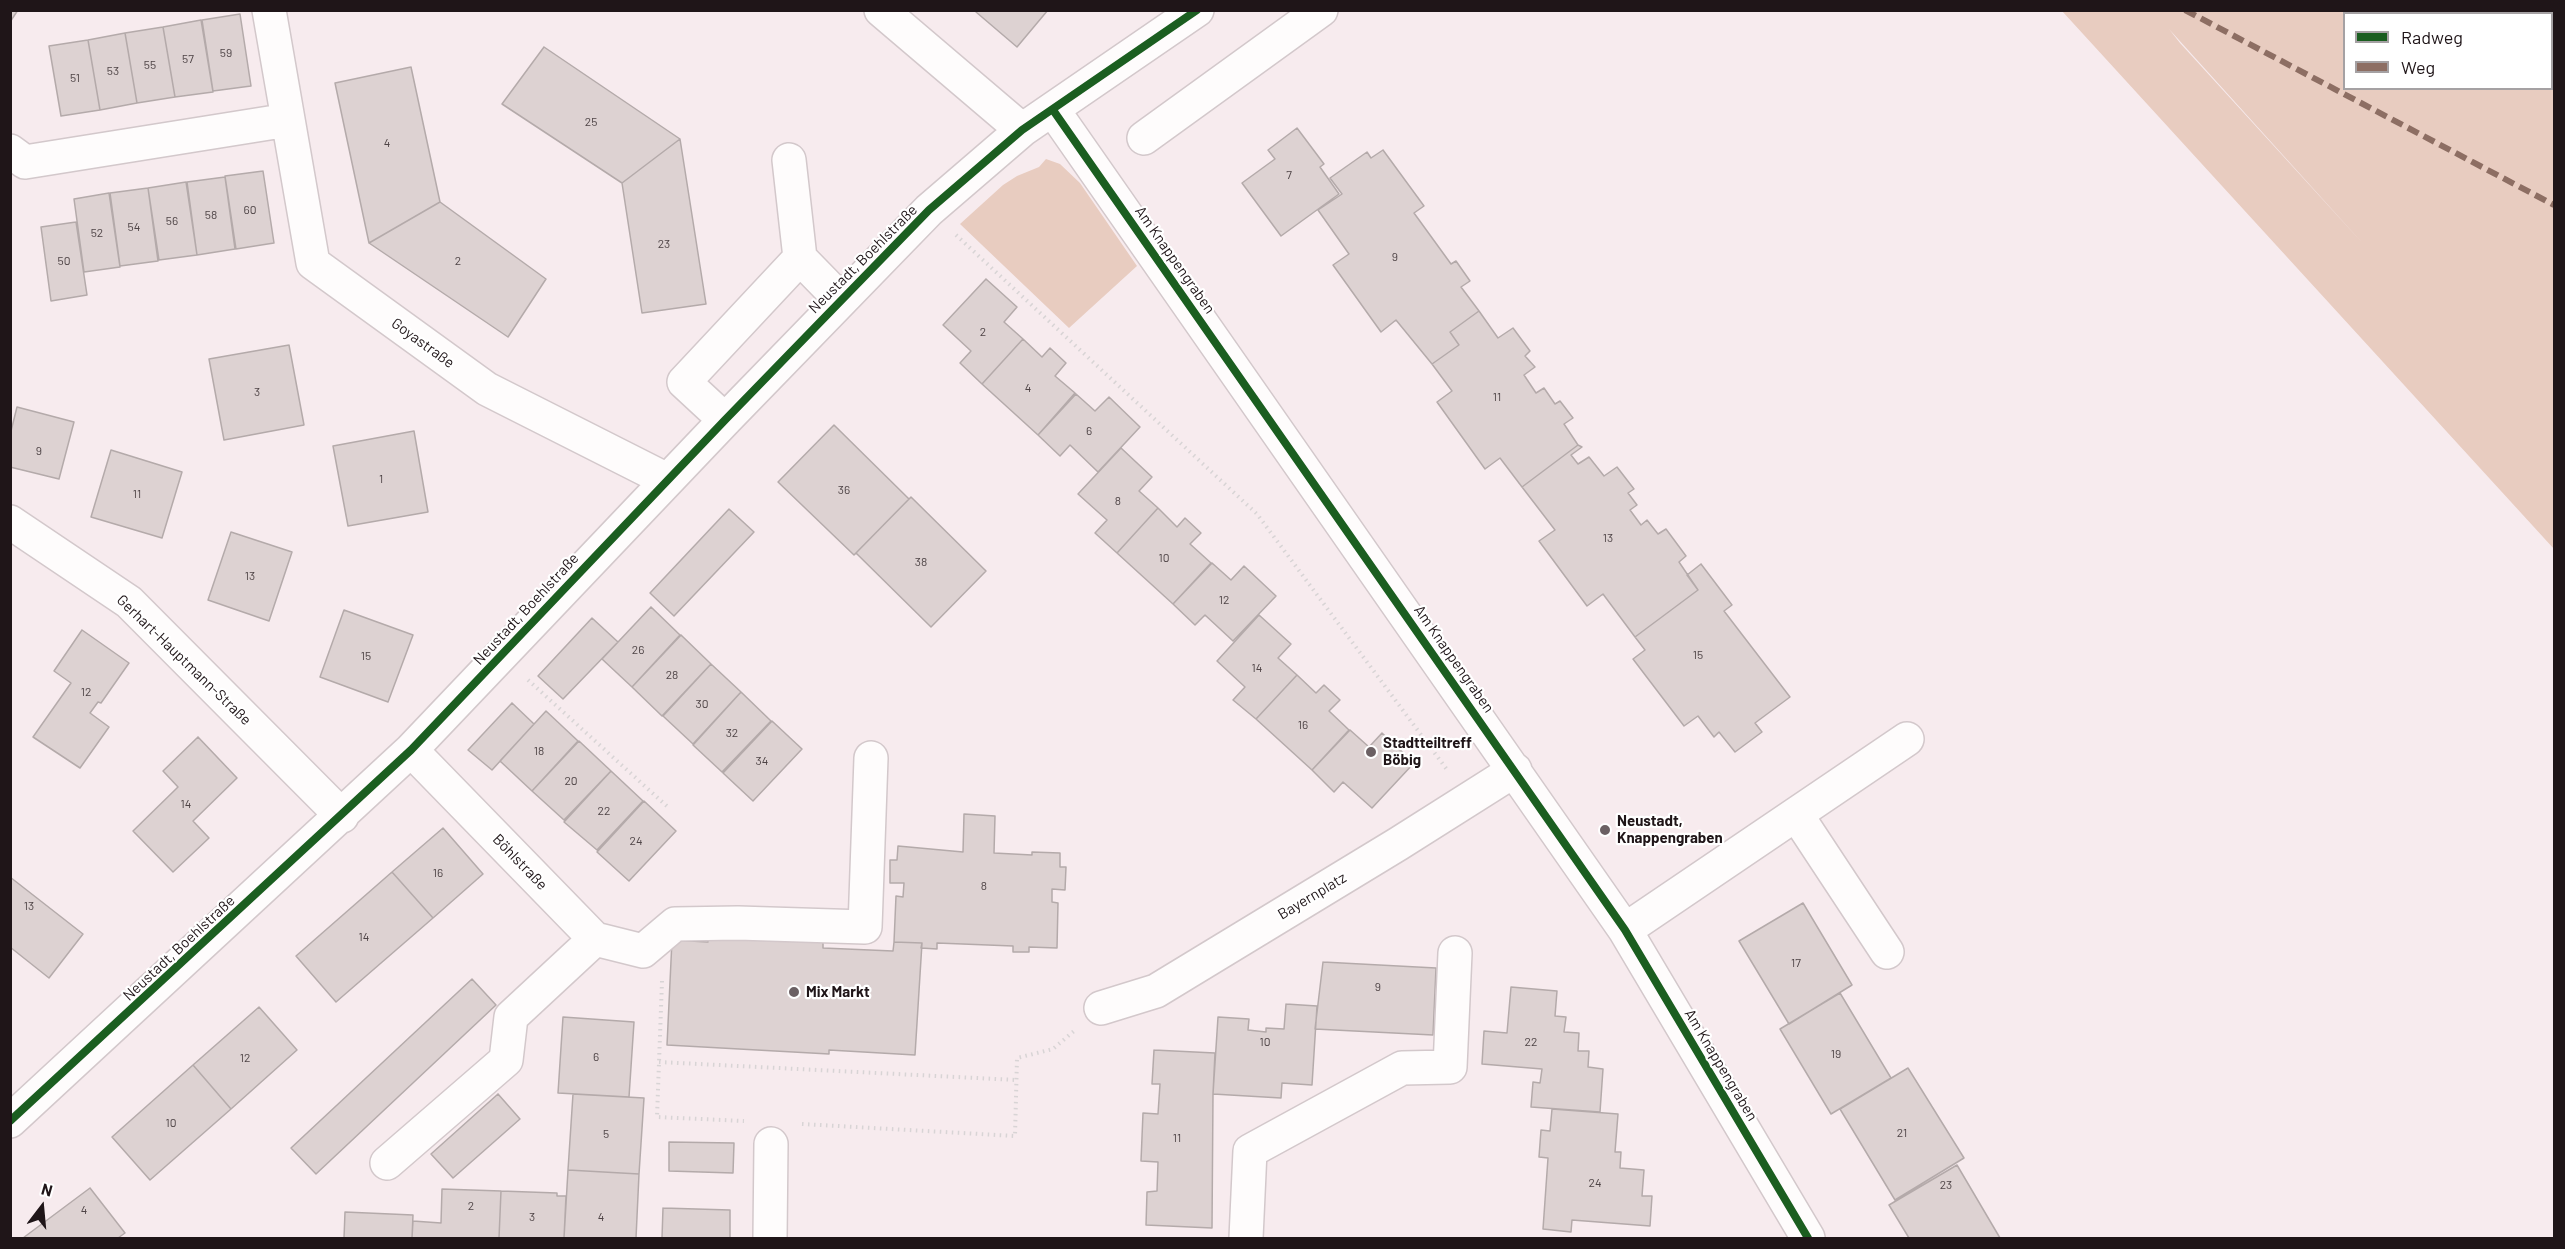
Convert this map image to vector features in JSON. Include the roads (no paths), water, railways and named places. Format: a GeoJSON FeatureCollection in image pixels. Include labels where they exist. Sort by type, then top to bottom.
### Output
{"type":"FeatureCollection","features":[{"type":"Feature","properties":{"kind":"street","name":"Goyastraße"},"geometry":{"type":"LineString","coordinates":[[269,10],[313,263],[487,389],[667,480]]}},
{"type":"Feature","properties":{"kind":"street"},"geometry":{"type":"LineString","coordinates":[[881,10],[1022,130]]}},
{"type":"Feature","properties":{"kind":"street","name":"Neustadt, Boehlstraße"},"geometry":{"type":"LineString","coordinates":[[10,1120],[411,750],[667,480],[929,210],[1022,130],[1197,10]]}},
{"type":"Feature","properties":{"kind":"street"},"geometry":{"type":"LineString","coordinates":[[1144,138],[1321,10]]}},
{"type":"Feature","properties":{"kind":"street","name":"Am Knappengraben"},"geometry":{"type":"LineString","coordinates":[[1053,110],[1625,930],[1808,1239]]}},
{"type":"Feature","properties":{"kind":"street"},"geometry":{"type":"LineString","coordinates":[[10,151],[25,162],[288,120]]}},
{"type":"Feature","properties":{"kind":"street"},"geometry":{"type":"LineString","coordinates":[[789,160],[800,258],[841,300]]}},
{"type":"Feature","properties":{"kind":"street"},"geometry":{"type":"LineString","coordinates":[[725,420],[684,382],[800,258]]}},
{"type":"Feature","properties":{"kind":"street","name":"Gerhart-Hauptmann-Straße"},"geometry":{"type":"LineString","coordinates":[[10,522],[129,602],[342,816]]}},
{"type":"Feature","properties":{"kind":"street"},"geometry":{"type":"LineString","coordinates":[[1625,930],[1907,738]]}},
{"type":"Feature","properties":{"kind":"street","name":"Böhlstraße"},"geometry":{"type":"LineString","coordinates":[[411,750],[595,939]]}},
{"type":"Feature","properties":{"kind":"street"},"geometry":{"type":"LineString","coordinates":[[387,1163],[506,1060],[511,1017],[595,939],[643,951],[675,924],[738,922],[865,927],[871,758]]}},
{"type":"Feature","properties":{"kind":"street","name":"Bayernplatz"},"geometry":{"type":"LineString","coordinates":[[1101,1008],[1156,991],[1515,770]]}},
{"type":"Feature","properties":{"kind":"street"},"geometry":{"type":"LineString","coordinates":[[1796,814],[1887,952]]}},
{"type":"Feature","properties":{"kind":"street"},"geometry":{"type":"LineString","coordinates":[[1246,1239],[1250,1151],[1402,1068],[1450,1067],[1455,953]]}},
{"type":"Feature","properties":{"kind":"street"},"geometry":{"type":"LineString","coordinates":[[770,1239],[771,1134]]}},
{"type":"Feature","properties":{"kind":"place","name":"Stadtteiltreff Böbig"},"geometry":{"type":"Point","coordinates":[1371,752]}},
{"type":"Feature","properties":{"kind":"place","name":"Neustadt, Knappengraben"},"geometry":{"type":"Point","coordinates":[1605,830]}},
{"type":"Feature","properties":{"kind":"place","name":"Mix Markt"},"geometry":{"type":"Point","coordinates":[794,992]}}]}
